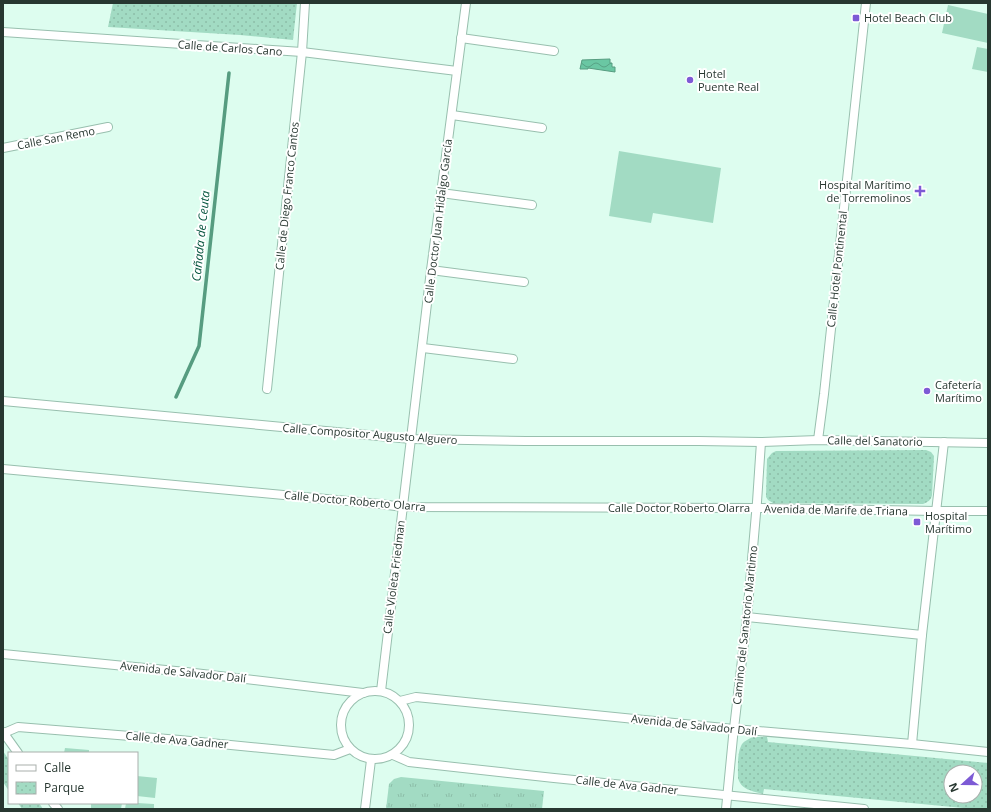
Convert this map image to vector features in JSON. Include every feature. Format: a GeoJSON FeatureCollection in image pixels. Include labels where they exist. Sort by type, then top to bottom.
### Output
{"type":"FeatureCollection","features":[{"type":"Feature","properties":{"kind":"street","name":"Calle de Diego Franco Cantos"},"geometry":{"type":"LineString","coordinates":[[267,389],[302,52],[305,3]]}},
{"type":"Feature","properties":{"kind":"street","name":"Calle Doctor Juan Hidalgo García"},"geometry":{"type":"LineString","coordinates":[[411,439],[423,348],[431,270],[466,3]]}},
{"type":"Feature","properties":{"kind":"street","name":"Calle Hotel Pontinental"},"geometry":{"type":"LineString","coordinates":[[818,440],[866,3]]}},
{"type":"Feature","properties":{"kind":"street","name":"Calle de Carlos Cano"},"geometry":{"type":"LineString","coordinates":[[3,32],[302,52],[457,71]]}},
{"type":"Feature","properties":{"kind":"street"},"geometry":{"type":"LineString","coordinates":[[461,38],[554,51]]}},
{"type":"Feature","properties":{"kind":"street"},"geometry":{"type":"LineString","coordinates":[[452,115],[542,128]]}},
{"type":"Feature","properties":{"kind":"street","name":"Calle San Remo"},"geometry":{"type":"LineString","coordinates":[[3,148],[108,127]]}},
{"type":"Feature","properties":{"kind":"street"},"geometry":{"type":"LineString","coordinates":[[441,193],[532,205]]}},
{"type":"Feature","properties":{"kind":"street"},"geometry":{"type":"LineString","coordinates":[[431,270],[524,282]]}},
{"type":"Feature","properties":{"kind":"street"},"geometry":{"type":"LineString","coordinates":[[423,348],[514,359]]}},
{"type":"Feature","properties":{"kind":"street","name":"Calle Compositor Augusto Alguero"},"geometry":{"type":"LineString","coordinates":[[3,401],[411,439],[762,442]]}},
{"type":"Feature","properties":{"kind":"street","name":"Calle Violeta Friedman"},"geometry":{"type":"LineString","coordinates":[[381,691],[411,439]]}},
{"type":"Feature","properties":{"kind":"street","name":"Calle del Sanatorio"},"geometry":{"type":"LineString","coordinates":[[762,442],[818,440],[988,443]]}},
{"type":"Feature","properties":{"kind":"street","name":"Camino del Sanatorio Maritimo"},"geometry":{"type":"LineString","coordinates":[[726,809],[747,617],[762,442]]}},
{"type":"Feature","properties":{"kind":"street"},"geometry":{"type":"LineString","coordinates":[[912,744],[922,635],[944,442]]}},
{"type":"Feature","properties":{"kind":"street","name":"Calle Doctor Roberto Olarra"},"geometry":{"type":"LineString","coordinates":[[3,469],[403,507],[757,508]]}},
{"type":"Feature","properties":{"kind":"street","name":"Avenida de Marife de Triana"},"geometry":{"type":"LineString","coordinates":[[757,508],[988,511]]}},
{"type":"Feature","properties":{"kind":"street"},"geometry":{"type":"LineString","coordinates":[[747,617],[922,635]]}},
{"type":"Feature","properties":{"kind":"street","name":"Avenida de Salvador Dalí"},"geometry":{"type":"LineString","coordinates":[[3,654],[186,672],[363,693]]}},
{"type":"Feature","properties":{"kind":"street"},"geometry":{"type":"LineString","coordinates":[[381,691],[400,701],[406,710],[409,720],[409,730],[401,749],[393,755],[382,759],[371,760],[363,758],[350,749],[344,739],[341,729],[342,717],[346,707],[353,699],[363,693],[381,691]]}},
{"type":"Feature","properties":{"kind":"street","name":"Avenida de Salvador Dalí"},"geometry":{"type":"LineString","coordinates":[[400,701],[416,697],[734,729],[988,752]]}},
{"type":"Feature","properties":{"kind":"street","name":"Calle de Ava Gadner"},"geometry":{"type":"LineString","coordinates":[[3,733],[18,727],[334,755],[350,749]]}},
{"type":"Feature","properties":{"kind":"street"},"geometry":{"type":"LineString","coordinates":[[3,733],[17,752]]}},
{"type":"Feature","properties":{"kind":"street","name":"Calle de Ava Gadner"},"geometry":{"type":"LineString","coordinates":[[393,755],[409,762],[864,809]]}},
{"type":"Feature","properties":{"kind":"street"},"geometry":{"type":"LineString","coordinates":[[365,809],[371,760]]}},
{"type":"Feature","properties":{"kind":"green space"},"geometry":{"type":"Polygon","coordinates":[[[113,3],[297,3],[293,40],[240,35],[108,27],[113,3]]]}},
{"type":"Feature","properties":{"kind":"green space"},"geometry":{"type":"Polygon","coordinates":[[[948,5],[988,14],[988,43],[942,33],[948,5]]]}},
{"type":"Feature","properties":{"kind":"green space"},"geometry":{"type":"Polygon","coordinates":[[[977,47],[988,49],[988,72],[972,69],[977,47]]]}},
{"type":"Feature","properties":{"kind":"green space"},"geometry":{"type":"Polygon","coordinates":[[[619,151],[721,168],[713,223],[653,213],[651,223],[609,216],[619,151]]]}},
{"type":"Feature","properties":{"kind":"green space"},"geometry":{"type":"Polygon","coordinates":[[[926,450],[931,452],[934,456],[932,495],[929,501],[923,504],[773,503],[766,497],[767,459],[776,451],[926,450]]]}},
{"type":"Feature","properties":{"kind":"green space"},"geometry":{"type":"Polygon","coordinates":[[[753,737],[767,737],[768,742],[988,763],[988,809],[974,809],[764,789],[763,794],[751,791],[742,785],[738,778],[739,753],[742,744],[753,737]]]}},
{"type":"Feature","properties":{"kind":"green space"},"geometry":{"type":"Polygon","coordinates":[[[65,748],[89,750],[89,752],[64,752],[65,748]]]}},
{"type":"Feature","properties":{"kind":"green space"},"geometry":{"type":"Polygon","coordinates":[[[3,751],[8,758],[8,790],[3,782],[3,751]]]}},
{"type":"Feature","properties":{"kind":"green space"},"geometry":{"type":"Polygon","coordinates":[[[138,776],[157,778],[155,798],[138,796],[138,776]]]}},
{"type":"Feature","properties":{"kind":"green space"},"geometry":{"type":"Polygon","coordinates":[[[401,777],[544,791],[542,809],[386,809],[389,784],[394,779],[401,777]]]}},
{"type":"Feature","properties":{"kind":"green space"},"geometry":{"type":"Polygon","coordinates":[[[19,804],[40,804],[43,809],[22,809],[19,804]]]}},
{"type":"Feature","properties":{"kind":"green space"},"geometry":{"type":"Polygon","coordinates":[[[91,804],[122,804],[121,809],[91,809],[91,804]]]}},
{"type":"Feature","properties":{"kind":"green space"},"geometry":{"type":"Polygon","coordinates":[[[126,804],[154,804],[154,809],[125,809],[126,804]]]}},
{"type":"Feature","properties":{"kind":"water"},"geometry":{"type":"Polygon","coordinates":[[[610,59],[612,67],[615,67],[615,72],[588,68],[580,69],[582,60],[610,59]]]}},
{"type":"Feature","properties":{"kind":"waterway","name":"Cañada de Ceuta"},"geometry":{"type":"LineString","coordinates":[[176,397],[199,346],[229,73]]}},
{"type":"Feature","properties":{"kind":"place","name":"Hotel Beach Club"},"geometry":{"type":"Point","coordinates":[856,18]}},
{"type":"Feature","properties":{"kind":"place","name":"Hotel Puente Real"},"geometry":{"type":"Point","coordinates":[690,80]}},
{"type":"Feature","properties":{"kind":"place","name":"Hospital Marítimo de Torremolinos"},"geometry":{"type":"Point","coordinates":[920,191]}},
{"type":"Feature","properties":{"kind":"place","name":"Cafetería Marítimo"},"geometry":{"type":"Point","coordinates":[927,391]}},
{"type":"Feature","properties":{"kind":"place","name":"Hospital Marítimo"},"geometry":{"type":"Point","coordinates":[917,522]}}]}
